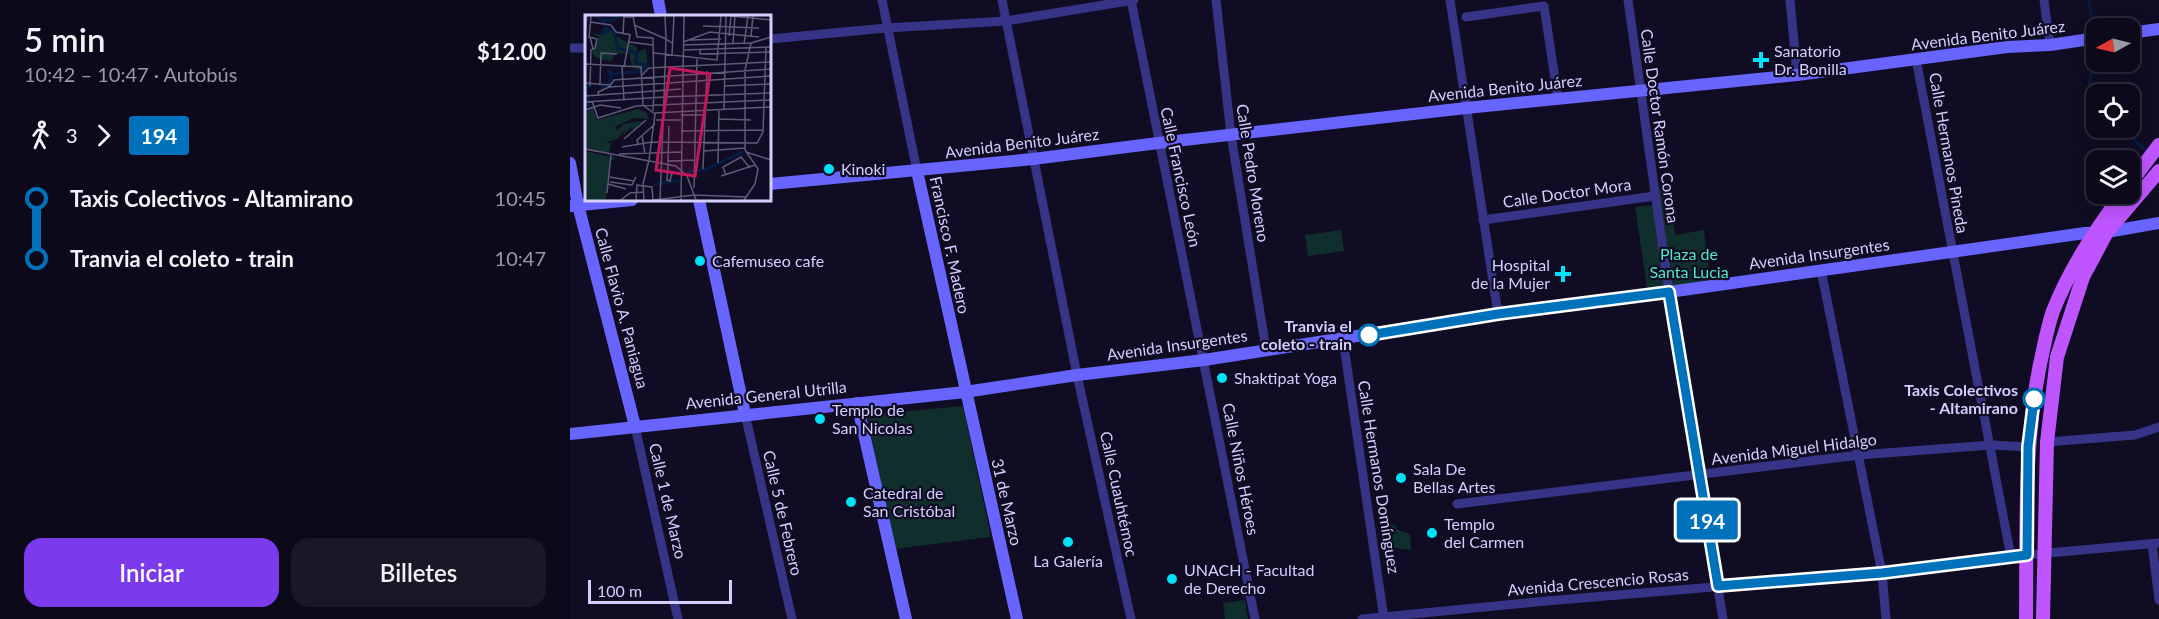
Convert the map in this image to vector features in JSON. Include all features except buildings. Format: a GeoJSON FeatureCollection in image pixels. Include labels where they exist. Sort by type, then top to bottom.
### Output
{"type":"FeatureCollection","features":[{"type":"Feature","properties":{"kind":"main road"},"geometry":{"type":"LineString","coordinates":[[2140,169],[2159,145]]}},
{"type":"Feature","properties":{"kind":"main road"},"geometry":{"type":"LineString","coordinates":[[2043,619],[2047,442],[2057,357],[2064,331],[2100,232],[2157,173]]}},
{"type":"Feature","properties":{"kind":"main road"},"geometry":{"type":"LineString","coordinates":[[2026,619],[2028,447],[2038,376],[2052,314],[2071,271],[2100,232],[2116,204]]}},
{"type":"Feature","properties":{"kind":"street"},"geometry":{"type":"LineString","coordinates":[[658,0],[661,15]]}},
{"type":"Feature","properties":{"kind":"street","name":"Francisco F. Madero"},"geometry":{"type":"LineString","coordinates":[[882,0],[886,28],[965,392]]}},
{"type":"Feature","properties":{"kind":"street","name":"Calle Cuauhtémoc"},"geometry":{"type":"LineString","coordinates":[[1002,0],[1077,375],[1131,619]]}},
{"type":"Feature","properties":{"kind":"street","name":"Calle Francisco León"},"geometry":{"type":"LineString","coordinates":[[1131,0],[1158,143],[1204,360]]}},
{"type":"Feature","properties":{"kind":"street"},"geometry":{"type":"LineString","coordinates":[[771,39],[886,28],[1005,21],[1137,0]]}},
{"type":"Feature","properties":{"kind":"street","name":"Calle Pedro Moreno"},"geometry":{"type":"LineString","coordinates":[[1216,0],[1231,135],[1266,349]]}},
{"type":"Feature","properties":{"kind":"street"},"geometry":{"type":"LineString","coordinates":[[1449,0],[1498,314]]}},
{"type":"Feature","properties":{"kind":"street","name":"Calle Doctor Ramón Corona"},"geometry":{"type":"LineString","coordinates":[[1628,0],[1669,292],[1723,619]]}},
{"type":"Feature","properties":{"kind":"street"},"geometry":{"type":"LineString","coordinates":[[1790,0],[1797,75]]}},
{"type":"Feature","properties":{"kind":"street"},"geometry":{"type":"LineString","coordinates":[[2043,0],[2050,45]]}},
{"type":"Feature","properties":{"kind":"street"},"geometry":{"type":"LineString","coordinates":[[1466,17],[1544,6],[1558,99]]}},
{"type":"Feature","properties":{"kind":"street"},"geometry":{"type":"LineString","coordinates":[[2140,32],[2159,29]]}},
{"type":"Feature","properties":{"kind":"street","name":"Avenida Benito Juárez"},"geometry":{"type":"LineString","coordinates":[[771,184],[1033,159],[1466,108],[1797,75],[2007,47],[2050,45],[2086,40]]}},
{"type":"Feature","properties":{"kind":"street","name":"Calle Hermanos Pineda"},"geometry":{"type":"LineString","coordinates":[[1916,60],[2011,557]]}},
{"type":"Feature","properties":{"kind":"street","name":"Calle Flavio A. Paniagua"},"geometry":{"type":"LineString","coordinates":[[570,163],[574,206],[635,426]]}},
{"type":"Feature","properties":{"kind":"street","name":"Calle Doctor Mora"},"geometry":{"type":"LineString","coordinates":[[1484,220],[1655,196]]}},
{"type":"Feature","properties":{"kind":"street"},"geometry":{"type":"LineString","coordinates":[[574,206],[622,201]]}},
{"type":"Feature","properties":{"kind":"street"},"geometry":{"type":"LineString","coordinates":[[699,201],[745,414]]}},
{"type":"Feature","properties":{"kind":"street","name":"Avenida Insurgentes"},"geometry":{"type":"LineString","coordinates":[[965,392],[1077,375],[1204,360],[1498,314],[2159,224]]}},
{"type":"Feature","properties":{"kind":"street"},"geometry":{"type":"LineString","coordinates":[[1821,270],[1882,573],[1886,619]]}},
{"type":"Feature","properties":{"kind":"street","name":"Calle Hermanos Domínguez"},"geometry":{"type":"LineString","coordinates":[[1342,339],[1384,618]]}},
{"type":"Feature","properties":{"kind":"street","name":"Calle Niños Héroes"},"geometry":{"type":"LineString","coordinates":[[1204,360],[1256,619]]}},
{"type":"Feature","properties":{"kind":"street","name":"Avenida General Utrilla"},"geometry":{"type":"LineString","coordinates":[[570,434],[965,392]]}},
{"type":"Feature","properties":{"kind":"street","name":"31 de Marzo"},"geometry":{"type":"LineString","coordinates":[[965,392],[1017,619]]}},
{"type":"Feature","properties":{"kind":"street"},"geometry":{"type":"LineString","coordinates":[[857,403],[906,619]]}},
{"type":"Feature","properties":{"kind":"street","name":"Calle 5 de Febrero"},"geometry":{"type":"LineString","coordinates":[[745,414],[792,619]]}},
{"type":"Feature","properties":{"kind":"street","name":"Calle 1 de Marzo"},"geometry":{"type":"LineString","coordinates":[[635,426],[678,619]]}},
{"type":"Feature","properties":{"kind":"street"},"geometry":{"type":"LineString","coordinates":[[2047,442],[2135,435],[2159,428]]}},
{"type":"Feature","properties":{"kind":"street","name":"Avenida Miguel Hidalgo"},"geometry":{"type":"LineString","coordinates":[[1457,504],[1859,455],[1991,445],[2028,447]]}},
{"type":"Feature","properties":{"kind":"street"},"geometry":{"type":"LineString","coordinates":[[2156,544],[2159,600]]}},
{"type":"Feature","properties":{"kind":"street","name":"Avenida Crescencio Rosas"},"geometry":{"type":"LineString","coordinates":[[1362,619],[1882,573],[2027,555],[2156,544]]}},
{"type":"Feature","properties":{"kind":"green space","name":"Plaza de Santa Lucia"},"geometry":{"type":"Polygon","coordinates":[[[1669,185],[1675,235],[1704,230],[1710,280],[1672,288],[1659,187],[1669,185]]]}},
{"type":"Feature","properties":{"kind":"green space"},"geometry":{"type":"Polygon","coordinates":[[[1654,205],[1666,287],[1648,293],[1635,207],[1654,205]]]}},
{"type":"Feature","properties":{"kind":"green space"},"geometry":{"type":"Polygon","coordinates":[[[1341,230],[1344,251],[1308,256],[1305,235],[1341,230]]]}},
{"type":"Feature","properties":{"kind":"green space"},"geometry":{"type":"Polygon","coordinates":[[[963,406],[991,537],[894,549],[867,415],[963,406]]]}},
{"type":"Feature","properties":{"kind":"green space"},"geometry":{"type":"Polygon","coordinates":[[[1383,520],[1396,526],[1396,529],[1410,534],[1411,550],[1387,547],[1383,520]]]}},
{"type":"Feature","properties":{"kind":"green space"},"geometry":{"type":"Polygon","coordinates":[[[1245,600],[1248,619],[1225,619],[1223,603],[1245,600]]]}},
{"type":"Feature","properties":{"kind":"waterway"},"geometry":{"type":"LineString","coordinates":[[2089,0],[2092,18]]}},
{"type":"Feature","properties":{"kind":"waterway"},"geometry":{"type":"LineString","coordinates":[[2090,84],[2092,72]]}},
{"type":"Feature","properties":{"kind":"waterway"},"geometry":{"type":"LineString","coordinates":[[2132,138],[2148,152]]}},
{"type":"Feature","properties":{"kind":"bus line","name":"194"},"geometry":{"type":"LineString","coordinates":[[1369,335],[1498,314],[1669,292],[1718,586],[1882,573],[2027,555],[2028,447],[2034,399]]}},
{"type":"Feature","properties":{"kind":"place","name":"Sanatorio Dr. Bonilla"},"geometry":{"type":"Point","coordinates":[1761,60]}},
{"type":"Feature","properties":{"kind":"place","name":"Kinoki"},"geometry":{"type":"Point","coordinates":[829,169]}},
{"type":"Feature","properties":{"kind":"place","name":"Cafemuseo cafe"},"geometry":{"type":"Point","coordinates":[700,261]}},
{"type":"Feature","properties":{"kind":"place","name":"Hospital de la Mujer"},"geometry":{"type":"Point","coordinates":[1563,274]}},
{"type":"Feature","properties":{"kind":"place","name":"Tranvia el coleto - train"},"geometry":{"type":"Point","coordinates":[1369,335]}},
{"type":"Feature","properties":{"kind":"place","name":"Shaktipat Yoga"},"geometry":{"type":"Point","coordinates":[1222,378]}},
{"type":"Feature","properties":{"kind":"place","name":"Taxis Colectivos - Altamirano"},"geometry":{"type":"Point","coordinates":[2034,399]}},
{"type":"Feature","properties":{"kind":"place","name":"Templo de San Nicolas"},"geometry":{"type":"Point","coordinates":[820,419]}},
{"type":"Feature","properties":{"kind":"place","name":"Sala De Bellas Artes"},"geometry":{"type":"Point","coordinates":[1401,478]}},
{"type":"Feature","properties":{"kind":"place","name":"Catedral de San Cristóbal"},"geometry":{"type":"Point","coordinates":[851,502]}},
{"type":"Feature","properties":{"kind":"place","name":"Templo del Carmen"},"geometry":{"type":"Point","coordinates":[1432,533]}},
{"type":"Feature","properties":{"kind":"place","name":"La Galería"},"geometry":{"type":"Point","coordinates":[1068,542]}},
{"type":"Feature","properties":{"kind":"place","name":"UNACH - Facultad de Derecho"},"geometry":{"type":"Point","coordinates":[1172,579]}}]}
